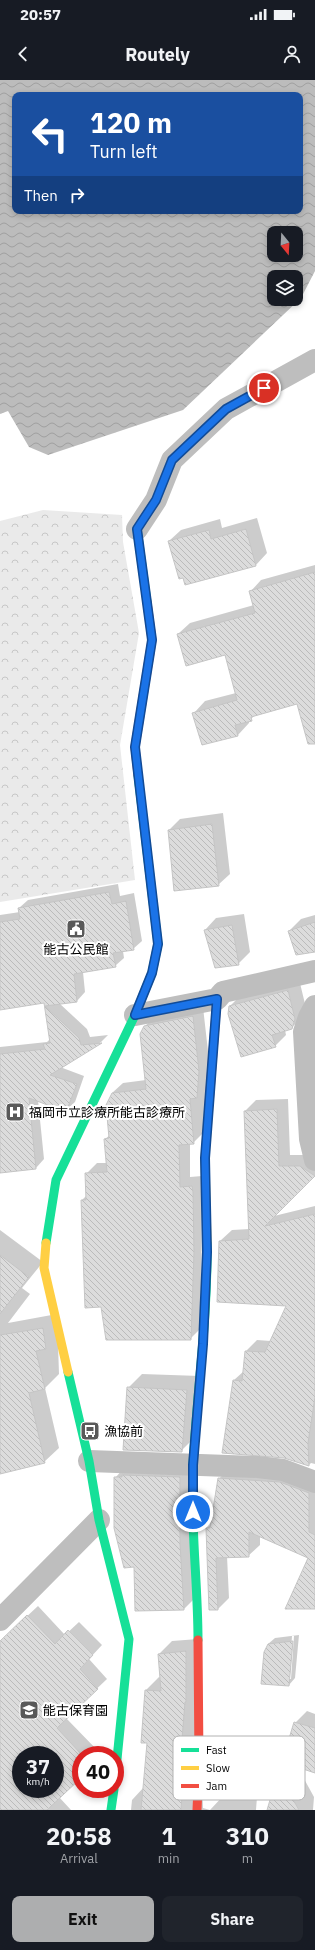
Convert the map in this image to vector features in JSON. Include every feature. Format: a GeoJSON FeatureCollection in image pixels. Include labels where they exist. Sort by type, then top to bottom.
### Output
{"type":"FeatureCollection","features":[{"type":"Feature","properties":{"kind":"street"},"geometry":{"type":"LineString","coordinates":[[118,1746],[129,1639],[100,1520],[89,1461],[44,1268],[47,1232],[56,1180],[135,1015],[152,973],[158,944],[135,747],[152,640],[137,529],[156,500],[172,460],[226,409],[315,360]]}},
{"type":"Feature","properties":{"kind":"street"},"geometry":{"type":"LineString","coordinates":[[199,1736],[198,1639],[193,1544],[193,1465],[203,1344],[207,1252],[205,1158],[217,999],[223,992],[315,971]]}},
{"type":"Feature","properties":{"kind":"street"},"geometry":{"type":"LineString","coordinates":[[135,1015],[217,999]]}},
{"type":"Feature","properties":{"kind":"street"},"geometry":{"type":"LineString","coordinates":[[315,1006],[309,1017],[304,1032],[310,1139],[315,1160]]}},
{"type":"Feature","properties":{"kind":"street"},"geometry":{"type":"LineString","coordinates":[[89,1461],[258,1467],[283,1470],[315,1482]]}},
{"type":"Feature","properties":{"kind":"street"},"geometry":{"type":"LineString","coordinates":[[0,1620],[100,1520]]}},
{"type":"Feature","properties":{"kind":"street"},"geometry":{"type":"LineString","coordinates":[[111,1810],[113,1798]]}},
{"type":"Feature","properties":{"kind":"street"},"geometry":{"type":"LineString","coordinates":[[197,1800],[197,1810]]}},
{"type":"Feature","properties":{"kind":"green space"},"geometry":{"type":"Polygon","coordinates":[[[43,510],[122,515],[123,542],[139,633],[120,745],[135,880],[0,902],[0,521],[43,510]]]}},
{"type":"Feature","properties":{"kind":"water"},"geometry":{"type":"Polygon","coordinates":[[[0,80],[315,80],[315,271],[303,294],[303,270],[267,270],[267,306],[293,306],[183,410],[48,455],[29,447],[8,411],[0,414],[0,80]]]}},
{"type":"Feature","properties":{"kind":"building"},"geometry":{"type":"Polygon","coordinates":[[[246,529],[256,566],[185,585],[183,578],[179,579],[168,541],[209,530],[211,539],[246,529]]]}},
{"type":"Feature","properties":{"kind":"building"},"geometry":{"type":"Polygon","coordinates":[[[315,572],[315,744],[308,744],[297,704],[251,717],[252,721],[235,725],[238,736],[202,745],[192,713],[237,700],[225,655],[186,666],[177,634],[255,613],[249,591],[315,572]]]}},
{"type":"Feature","properties":{"kind":"building"},"geometry":{"type":"Polygon","coordinates":[[[212,824],[219,886],[174,891],[168,830],[212,824]]]}},
{"type":"Feature","properties":{"kind":"building"},"geometry":{"type":"Polygon","coordinates":[[[109,892],[112,904],[126,901],[134,950],[113,953],[116,967],[74,974],[77,1002],[45,1006],[79,1038],[81,1045],[102,1043],[50,1075],[77,1084],[66,1112],[29,1098],[36,1169],[0,1173],[0,1054],[45,1049],[43,1044],[50,1043],[44,1003],[0,1010],[0,922],[20,919],[18,908],[109,892]]]}},
{"type":"Feature","properties":{"kind":"building"},"geometry":{"type":"Polygon","coordinates":[[[315,922],[315,952],[296,955],[288,931],[315,922]]]}},
{"type":"Feature","properties":{"kind":"building"},"geometry":{"type":"Polygon","coordinates":[[[232,925],[239,965],[215,968],[204,930],[232,925]]]}},
{"type":"Feature","properties":{"kind":"building"},"geometry":{"type":"Polygon","coordinates":[[[288,990],[295,1019],[292,1029],[272,1035],[276,1047],[241,1057],[228,1014],[229,1006],[288,990]]]}},
{"type":"Feature","properties":{"kind":"building"},"geometry":{"type":"Polygon","coordinates":[[[193,1016],[199,1071],[197,1098],[190,1099],[194,1144],[179,1145],[180,1187],[192,1186],[193,1192],[194,1252],[191,1340],[106,1340],[101,1307],[85,1308],[81,1200],[86,1200],[85,1173],[107,1172],[104,1139],[109,1138],[106,1105],[112,1093],[146,1089],[140,1034],[144,1026],[193,1016]]]}},
{"type":"Feature","properties":{"kind":"building"},"geometry":{"type":"Polygon","coordinates":[[[277,1109],[279,1166],[300,1166],[315,1176],[265,1226],[315,1214],[315,1397],[308,1443],[309,1466],[284,1458],[222,1453],[233,1380],[242,1381],[245,1351],[265,1352],[286,1306],[217,1302],[219,1241],[249,1239],[244,1111],[277,1109]]]}},
{"type":"Feature","properties":{"kind":"building"},"geometry":{"type":"Polygon","coordinates":[[[0,1255],[29,1277],[0,1314],[0,1255]]]}},
{"type":"Feature","properties":{"kind":"building"},"geometry":{"type":"Polygon","coordinates":[[[43,1328],[46,1349],[36,1351],[45,1389],[29,1393],[45,1463],[0,1474],[0,1335],[43,1328]]]}},
{"type":"Feature","properties":{"kind":"building"},"geometry":{"type":"Polygon","coordinates":[[[127,1387],[187,1390],[182,1452],[123,1450],[127,1387]]]}},
{"type":"Feature","properties":{"kind":"building"},"geometry":{"type":"Polygon","coordinates":[[[122,1475],[180,1477],[180,1544],[184,1610],[135,1611],[134,1567],[124,1568],[114,1528],[114,1477],[122,1477],[122,1475]]]}},
{"type":"Feature","properties":{"kind":"building"},"geometry":{"type":"Polygon","coordinates":[[[218,1478],[280,1482],[309,1493],[309,1532],[315,1535],[315,1609],[285,1609],[308,1558],[249,1532],[249,1557],[216,1558],[218,1610],[209,1610],[206,1528],[210,1528],[218,1478]]]}},
{"type":"Feature","properties":{"kind":"building"},"geometry":{"type":"Polygon","coordinates":[[[27,1615],[55,1644],[68,1630],[93,1655],[80,1669],[98,1689],[57,1728],[74,1746],[72,1746],[72,1786],[64,1794],[64,1746],[12,1746],[12,1798],[60,1798],[47,1810],[0,1810],[0,1641],[27,1615]]]}},
{"type":"Feature","properties":{"kind":"building"},"geometry":{"type":"Polygon","coordinates":[[[293,1641],[289,1686],[261,1684],[264,1652],[268,1644],[293,1641]]]}},
{"type":"Feature","properties":{"kind":"building"},"geometry":{"type":"Polygon","coordinates":[[[186,1651],[186,1702],[182,1736],[173,1736],[173,1800],[182,1800],[181,1810],[141,1810],[147,1743],[141,1743],[145,1690],[161,1691],[158,1654],[186,1651]]]}},
{"type":"Feature","properties":{"kind":"building"},"geometry":{"type":"Polygon","coordinates":[[[294,1722],[315,1728],[315,1773],[305,1770],[305,1736],[290,1736],[294,1722]]]}},
{"type":"Feature","properties":{"kind":"building"},"geometry":{"type":"Polygon","coordinates":[[[270,1800],[293,1800],[299,1810],[267,1810],[270,1800]]]}},
{"type":"Feature","properties":{"kind":"traffic: fast"},"geometry":{"type":"LineString","coordinates":[[137,529],[147,602]]}},
{"type":"Feature","properties":{"kind":"traffic: fast"},"geometry":{"type":"LineString","coordinates":[[46,1243],[56,1180],[135,1015],[152,973],[158,944],[138,775]]}},
{"type":"Feature","properties":{"kind":"traffic: fast"},"geometry":{"type":"LineString","coordinates":[[198,1640],[192,1487],[206,1298],[207,1243]]}},
{"type":"Feature","properties":{"kind":"traffic: fast"},"geometry":{"type":"LineString","coordinates":[[68,1372],[89,1461],[99,1520],[129,1639],[118,1746]]}},
{"type":"Feature","properties":{"kind":"traffic: fast"},"geometry":{"type":"LineString","coordinates":[[111,1810],[113,1798]]}},
{"type":"Feature","properties":{"kind":"traffic: slow"},"geometry":{"type":"LineString","coordinates":[[207,1243],[205,1158],[209,1105]]}},
{"type":"Feature","properties":{"kind":"traffic: slow"},"geometry":{"type":"LineString","coordinates":[[46,1243],[44,1268],[68,1372]]}},
{"type":"Feature","properties":{"kind":"traffic: jam"},"geometry":{"type":"LineString","coordinates":[[138,775],[135,747],[152,640],[147,602]]}},
{"type":"Feature","properties":{"kind":"traffic: jam"},"geometry":{"type":"LineString","coordinates":[[209,1105],[217,999]]}},
{"type":"Feature","properties":{"kind":"traffic: jam"},"geometry":{"type":"LineString","coordinates":[[198,1640],[199,1736]]}},
{"type":"Feature","properties":{"kind":"traffic: jam"},"geometry":{"type":"LineString","coordinates":[[197,1800],[197,1810]]}},
{"type":"Feature","properties":{"kind":"place","name":"能古公民館"},"geometry":{"type":"Point","coordinates":[76,929]}},
{"type":"Feature","properties":{"kind":"place","name":"福岡市立診療所能古診療所"},"geometry":{"type":"Point","coordinates":[15,1112]}},
{"type":"Feature","properties":{"kind":"place","name":"漁協前"},"geometry":{"type":"Point","coordinates":[90,1431]}},
{"type":"Feature","properties":{"kind":"place","name":"能古保育園"},"geometry":{"type":"Point","coordinates":[29,1710]}},
{"type":"Feature","properties":{"kind":"route"},"geometry":{"type":"LineString","coordinates":[[193,1512],[193,1465],[203,1344],[207,1252],[205,1158],[217,999],[135,1015],[152,973],[158,944],[135,747],[152,640],[137,529],[156,500],[172,460],[226,409],[264,388]]}}]}
